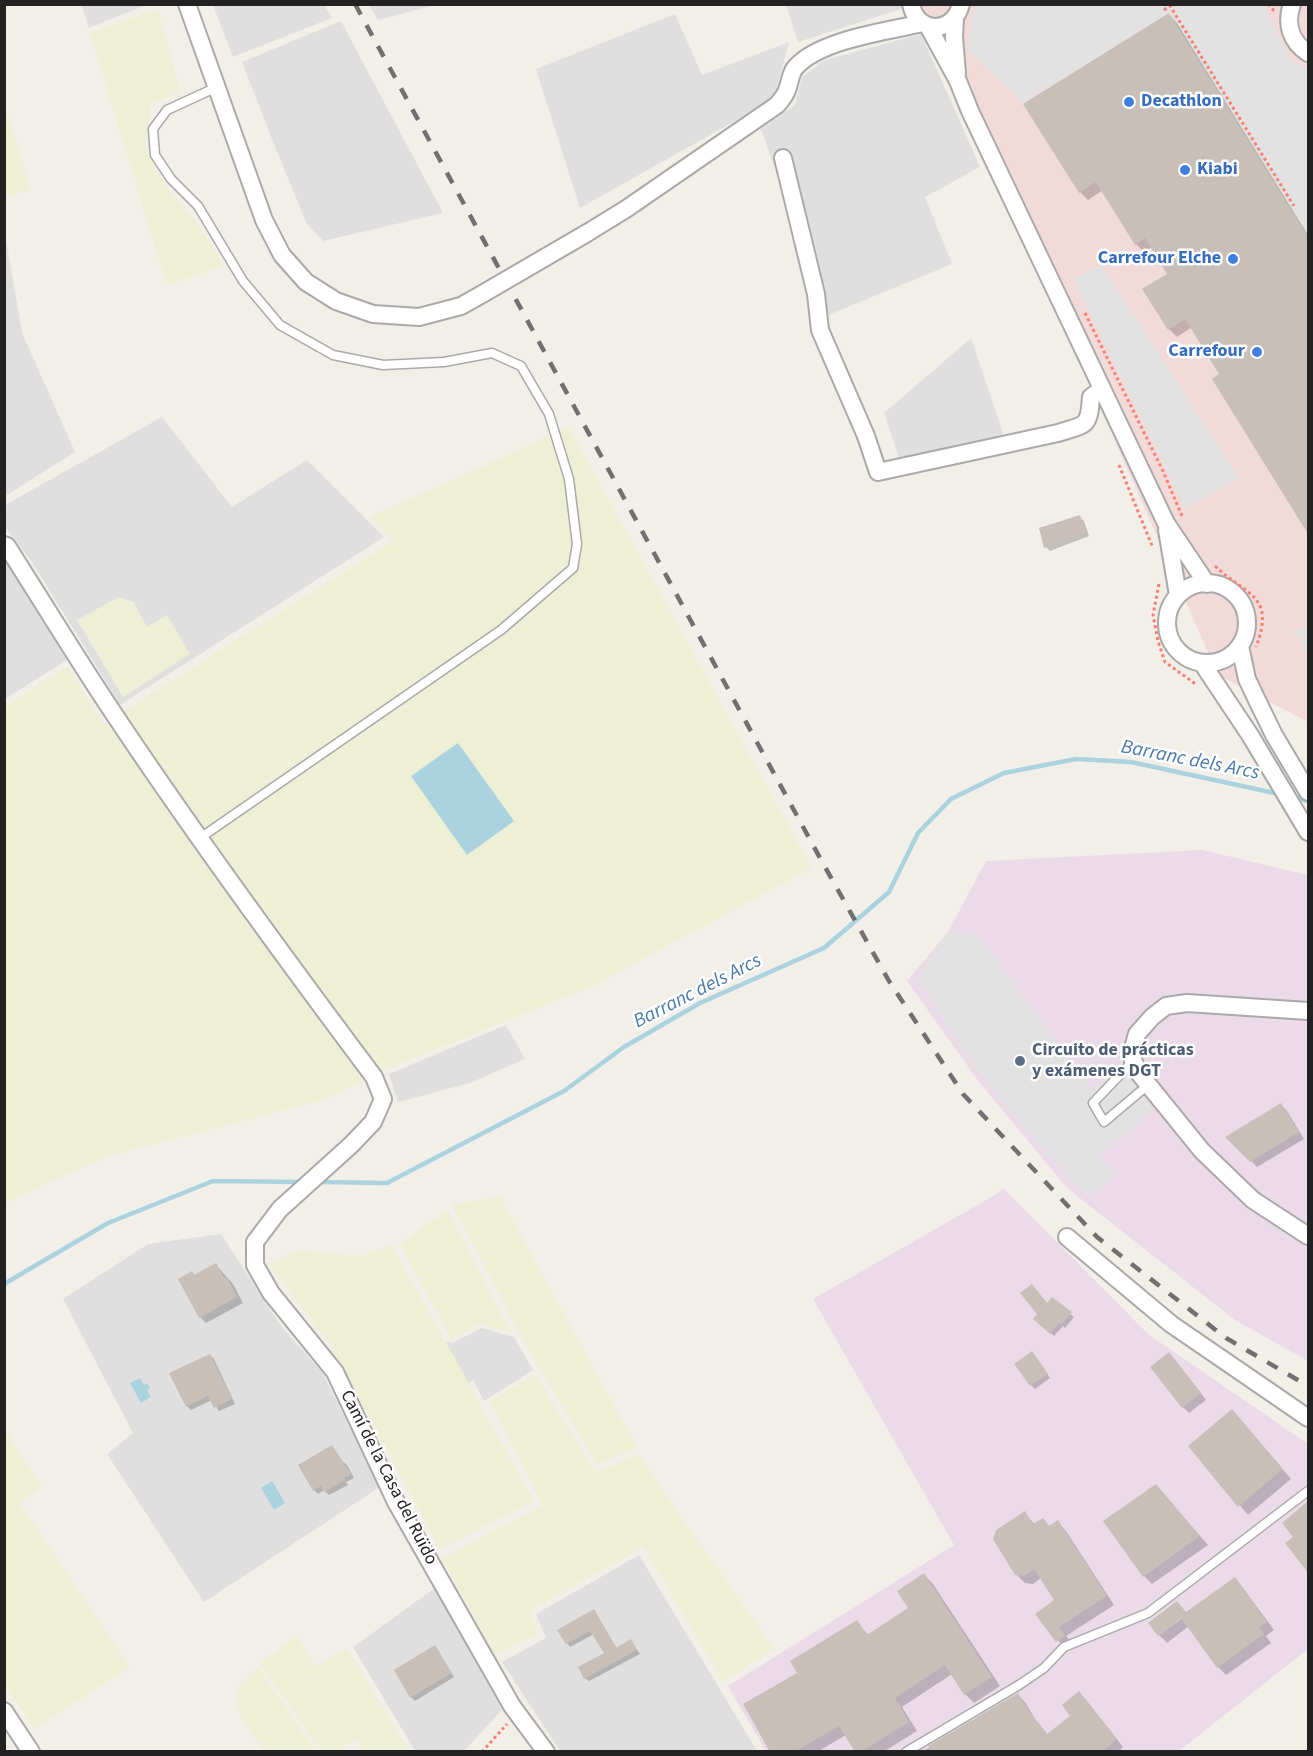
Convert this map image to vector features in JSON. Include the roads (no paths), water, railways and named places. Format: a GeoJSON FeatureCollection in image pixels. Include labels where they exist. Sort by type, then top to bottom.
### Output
{"type":"FeatureCollection","features":[{"type":"Feature","properties":{"kind":"street"},"geometry":{"type":"LineString","coordinates":[[187,4],[264,220],[282,255],[306,282],[336,301],[373,315],[419,317],[461,306],[626,209],[777,105],[786,93],[793,70],[806,57],[823,48],[889,31],[919,16]]}},
{"type":"Feature","properties":{"kind":"street"},"geometry":{"type":"LineString","coordinates":[[1285,9],[1293,38],[1308,53]]}},
{"type":"Feature","properties":{"kind":"street"},"geometry":{"type":"LineString","coordinates":[[919,16],[937,27],[945,26],[958,11]]}},
{"type":"Feature","properties":{"kind":"street"},"geometry":{"type":"LineString","coordinates":[[958,11],[954,37],[958,81]]}},
{"type":"Feature","properties":{"kind":"street"},"geometry":{"type":"LineString","coordinates":[[919,16],[958,81],[970,111],[1166,523],[1207,584]]}},
{"type":"Feature","properties":{"kind":"street"},"geometry":{"type":"LineString","coordinates":[[783,158],[816,294],[820,330],[866,436],[878,472],[1083,425],[1090,417],[1091,397],[1102,389]]}},
{"type":"Feature","properties":{"kind":"street"},"geometry":{"type":"LineString","coordinates":[[1166,523],[1178,595]]}},
{"type":"Feature","properties":{"kind":"street","name":"Camí de la Casa del Ruïdo"},"geometry":{"type":"LineString","coordinates":[[4,545],[7,546],[112,711],[263,929],[374,1077],[383,1099],[373,1122],[280,1209],[255,1242],[255,1265],[271,1293],[335,1372],[396,1502],[517,1712],[546,1752]]}},
{"type":"Feature","properties":{"kind":"street"},"geometry":{"type":"LineString","coordinates":[[1207,584],[1219,585],[1230,591],[1244,610],[1246,622],[1245,634],[1240,646],[1223,660],[1213,663],[1202,663],[1179,652],[1167,630],[1167,618],[1171,605],[1178,595],[1196,585],[1207,584]]}},
{"type":"Feature","properties":{"kind":"street"},"geometry":{"type":"LineString","coordinates":[[1240,646],[1247,679],[1274,735],[1308,792]]}},
{"type":"Feature","properties":{"kind":"street"},"geometry":{"type":"LineString","coordinates":[[1202,663],[1250,735],[1308,832]]}},
{"type":"Feature","properties":{"kind":"street"},"geometry":{"type":"LineString","coordinates":[[1308,1011],[1187,1003],[1166,1006],[1152,1017],[1137,1034],[1131,1055],[1138,1072],[1202,1151],[1253,1200],[1308,1236]]}},
{"type":"Feature","properties":{"kind":"street"},"geometry":{"type":"LineString","coordinates":[[1067,1237],[1171,1324],[1308,1418]]}},
{"type":"Feature","properties":{"kind":"street"},"geometry":{"type":"LineString","coordinates":[[4,1711],[31,1752]]}},
{"type":"Feature","properties":{"kind":"lane"},"geometry":{"type":"LineString","coordinates":[[200,838],[501,630],[573,568],[577,544],[569,479],[549,414],[521,366],[492,353],[444,362],[383,366],[333,355],[280,325],[243,281],[198,206],[171,178],[155,155],[153,129],[167,110],[217,87]]}},
{"type":"Feature","properties":{"kind":"lane"},"geometry":{"type":"LineString","coordinates":[[1134,1060],[1093,1103],[1104,1122],[1148,1085]]}},
{"type":"Feature","properties":{"kind":"lane"},"geometry":{"type":"LineString","coordinates":[[906,1752],[1019,1685],[1044,1668],[1064,1647],[1148,1613],[1308,1491]]}},
{"type":"Feature","properties":{"kind":"water"},"geometry":{"type":"Polygon","coordinates":[[[458,743],[514,821],[467,855],[411,776],[458,743]]]}},
{"type":"Feature","properties":{"kind":"water"},"geometry":{"type":"Polygon","coordinates":[[[140,1378],[144,1385],[147,1383],[150,1388],[147,1390],[151,1397],[141,1403],[130,1383],[140,1378]]]}},
{"type":"Feature","properties":{"kind":"water"},"geometry":{"type":"Polygon","coordinates":[[[272,1481],[285,1503],[274,1510],[261,1488],[272,1481]]]}},
{"type":"Feature","properties":{"kind":"waterway","name":"Barranc dels Arcs"},"geometry":{"type":"LineString","coordinates":[[318,1182],[387,1183],[564,1091],[624,1047],[700,1003],[824,948],[889,892],[918,833],[951,799],[1004,773],[1076,759],[1131,762],[1279,794]]}},
{"type":"Feature","properties":{"kind":"waterway","name":"Barranc dels Arcs"},"geometry":{"type":"LineString","coordinates":[[1294,797],[1308,801]]}},
{"type":"Feature","properties":{"kind":"waterway","name":"Barranc dels Arcs"},"geometry":{"type":"LineString","coordinates":[[4,1284],[108,1223],[213,1181],[304,1182]]}},
{"type":"Feature","properties":{"kind":"railway"},"geometry":{"type":"LineString","coordinates":[[355,4],[820,858],[889,981],[963,1094],[1097,1237],[1226,1338],[1308,1386]]}},
{"type":"Feature","properties":{"kind":"place","name":"Decathlon"},"geometry":{"type":"Point","coordinates":[1129,102]}},
{"type":"Feature","properties":{"kind":"place","name":"Kiabi"},"geometry":{"type":"Point","coordinates":[1185,170]}},
{"type":"Feature","properties":{"kind":"place","name":"Carrefour Elche"},"geometry":{"type":"Point","coordinates":[1233,259]}},
{"type":"Feature","properties":{"kind":"place","name":"Carrefour"},"geometry":{"type":"Point","coordinates":[1257,352]}},
{"type":"Feature","properties":{"kind":"place","name":"Circuito de prácticas y exámenes DGT"},"geometry":{"type":"Point","coordinates":[1020,1061]}}]}
